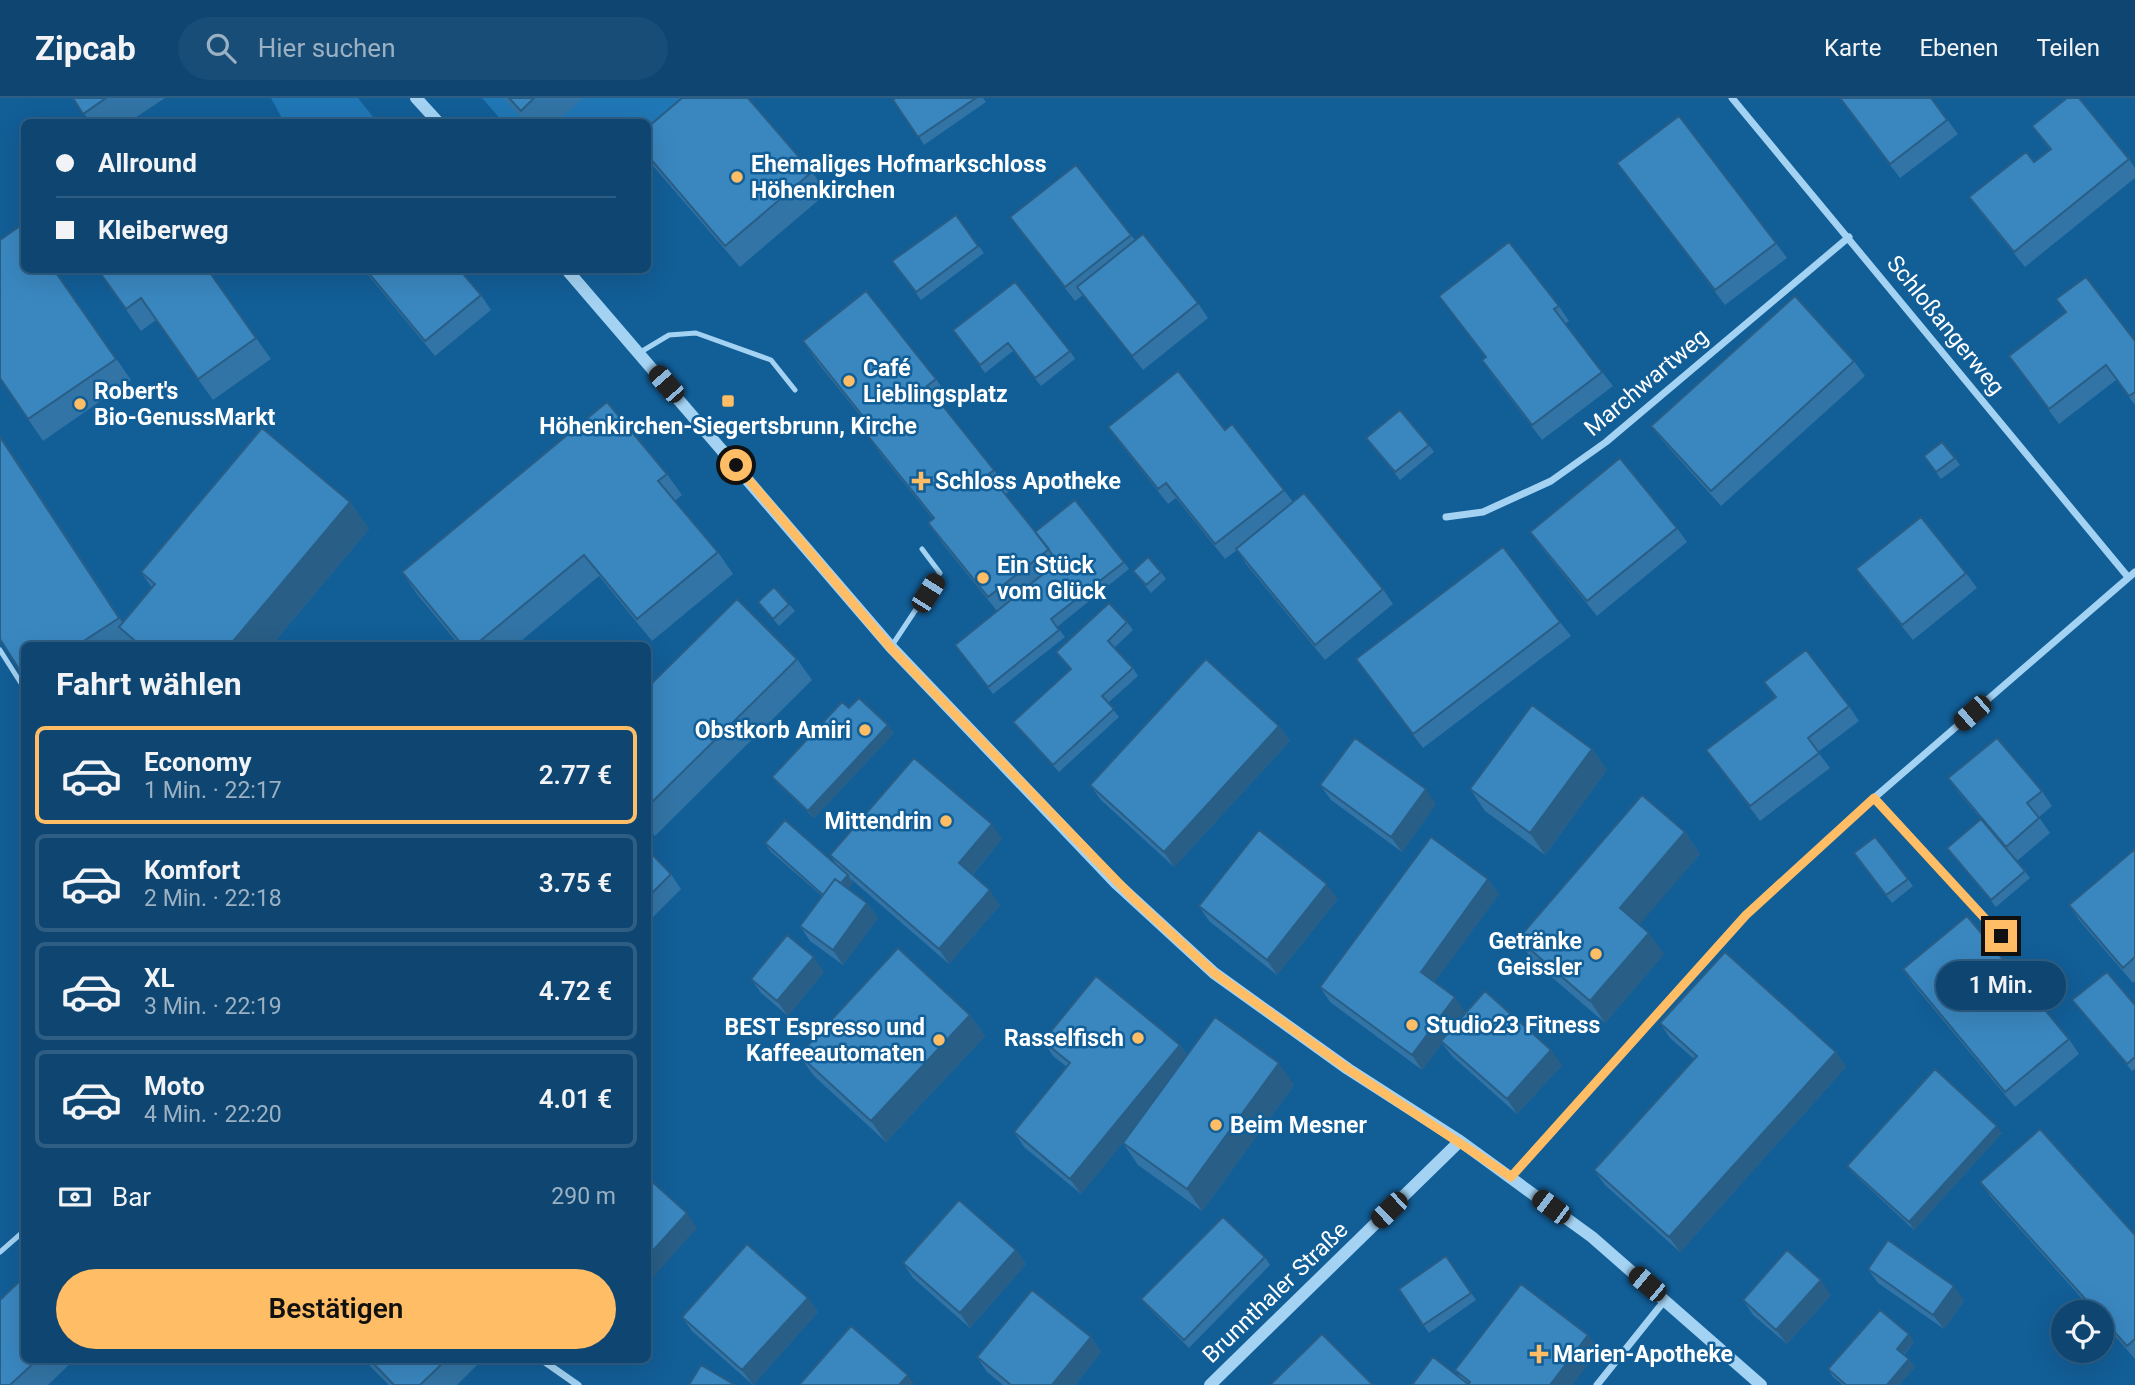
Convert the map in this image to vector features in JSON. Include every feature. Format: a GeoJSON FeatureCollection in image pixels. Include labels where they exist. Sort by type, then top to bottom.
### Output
{"type":"FeatureCollection","features":[{"type":"Feature","properties":{"kind":"street"},"geometry":{"type":"LineString","coordinates":[[416,98],[435,119]]}},
{"type":"Feature","properties":{"kind":"street","name":"Schloßangerweg"},"geometry":{"type":"LineString","coordinates":[[1732,98],[2132,575]]}},
{"type":"Feature","properties":{"kind":"street","name":"Marchwartweg"},"geometry":{"type":"LineString","coordinates":[[1446,517],[1483,512],[1551,481],[1606,442],[1849,237]]}},
{"type":"Feature","properties":{"kind":"street"},"geometry":{"type":"LineString","coordinates":[[570,273],[891,648],[1116,883],[1214,973],[1348,1069],[1460,1141],[1592,1237],[1761,1385]]}},
{"type":"Feature","properties":{"kind":"street"},"geometry":{"type":"LineString","coordinates":[[1511,1177],[1746,915],[1874,798],[2132,575]]}},
{"type":"Feature","properties":{"kind":"street","name":"Brunnthaler Straße"},"geometry":{"type":"LineString","coordinates":[[1210,1385],[1460,1141]]}},
{"type":"Feature","properties":{"kind":"street"},"geometry":{"type":"LineString","coordinates":[[1597,1385],[1665,1300]]}},
{"type":"Feature","properties":{"kind":"street"},"geometry":{"type":"LineString","coordinates":[[546,1363],[578,1385]]}},
{"type":"Feature","properties":{"kind":"lane"},"geometry":{"type":"LineString","coordinates":[[639,353],[670,335],[696,333],[771,360],[795,390]]}},
{"type":"Feature","properties":{"kind":"lane"},"geometry":{"type":"LineString","coordinates":[[891,648],[940,573],[922,549]]}},
{"type":"Feature","properties":{"kind":"lane"},"geometry":{"type":"LineString","coordinates":[[0,650],[21,683]]}},
{"type":"Feature","properties":{"kind":"lane"},"geometry":{"type":"LineString","coordinates":[[1874,798],[2016,952]]}},
{"type":"Feature","properties":{"kind":"lane"},"geometry":{"type":"LineString","coordinates":[[0,1252],[21,1234]]}},
{"type":"Feature","properties":{"kind":"shaded area"},"geometry":{"type":"Polygon","coordinates":[[[271,98],[358,98],[375,119],[282,119],[271,98]]]}},
{"type":"Feature","properties":{"kind":"shaded area"},"geometry":{"type":"Polygon","coordinates":[[[482,98],[722,98],[651,159],[651,119],[500,119],[482,98]]]}},
{"type":"Feature","properties":{"kind":"building"},"geometry":{"type":"Polygon","coordinates":[[[73,98],[106,98],[83,114],[73,98]]]}},
{"type":"Feature","properties":{"kind":"building"},"geometry":{"type":"Polygon","coordinates":[[[509,98],[534,98],[521,111],[509,98]]]}},
{"type":"Feature","properties":{"kind":"building","name":"Ehemaliges Hofmarkschloss Höhenkirchen"},"geometry":{"type":"Polygon","coordinates":[[[682,98],[748,98],[812,172],[725,246],[651,160],[651,124],[682,98]]]}},
{"type":"Feature","properties":{"kind":"building"},"geometry":{"type":"Polygon","coordinates":[[[976,98],[918,137],[893,100],[976,98]]]}},
{"type":"Feature","properties":{"kind":"building"},"geometry":{"type":"Polygon","coordinates":[[[1840,98],[1931,98],[1947,120],[1890,164],[1840,98]]]}},
{"type":"Feature","properties":{"kind":"building"},"geometry":{"type":"Polygon","coordinates":[[[2067,98],[2079,98],[2129,159],[2014,252],[1969,197],[2026,152],[2034,162],[2051,149],[2032,126],[2067,98]]]}},
{"type":"Feature","properties":{"kind":"building"},"geometry":{"type":"Polygon","coordinates":[[[1679,116],[1776,243],[1715,290],[1617,163],[1679,116]]]}},
{"type":"Feature","properties":{"kind":"building"},"geometry":{"type":"Polygon","coordinates":[[[1076,165],[1131,235],[1065,287],[1010,217],[1076,165]]]}},
{"type":"Feature","properties":{"kind":"building"},"geometry":{"type":"Polygon","coordinates":[[[956,215],[978,246],[916,292],[892,261],[956,215]]]}},
{"type":"Feature","properties":{"kind":"building"},"geometry":{"type":"Polygon","coordinates":[[[21,225],[21,273],[56,273],[116,359],[28,419],[0,378],[0,240],[21,225]]]}},
{"type":"Feature","properties":{"kind":"building"},"geometry":{"type":"Polygon","coordinates":[[[1143,234],[1198,303],[1132,356],[1077,287],[1143,234]]]}},
{"type":"Feature","properties":{"kind":"building"},"geometry":{"type":"Polygon","coordinates":[[[1509,242],[1559,306],[1554,309],[1602,372],[1532,425],[1482,360],[1486,357],[1439,296],[1509,242]]]}},
{"type":"Feature","properties":{"kind":"building"},"geometry":{"type":"Polygon","coordinates":[[[100,273],[210,273],[256,338],[198,379],[141,298],[126,309],[100,273]]]}},
{"type":"Feature","properties":{"kind":"building"},"geometry":{"type":"Polygon","coordinates":[[[368,273],[463,273],[481,295],[425,341],[368,273]]]}},
{"type":"Feature","properties":{"kind":"building"},"geometry":{"type":"Polygon","coordinates":[[[2086,277],[2135,341],[2135,392],[2129,396],[2106,365],[2049,409],[2009,356],[2066,312],[2056,299],[2086,277]]]}},
{"type":"Feature","properties":{"kind":"building"},"geometry":{"type":"Polygon","coordinates":[[[1015,282],[1070,351],[1035,378],[1008,343],[980,365],[953,330],[1015,282]]]}},
{"type":"Feature","properties":{"kind":"building"},"geometry":{"type":"Polygon","coordinates":[[[866,291],[936,379],[927,386],[994,470],[989,474],[1049,549],[988,597],[928,523],[934,518],[867,435],[873,429],[803,341],[866,291]]]}},
{"type":"Feature","properties":{"kind":"building"},"geometry":{"type":"Polygon","coordinates":[[[1795,296],[1854,361],[1711,491],[1651,426],[1795,296]]]}},
{"type":"Feature","properties":{"kind":"building"},"geometry":{"type":"Polygon","coordinates":[[[1178,371],[1225,430],[1232,424],[1284,490],[1215,544],[1166,483],[1158,489],[1108,427],[1178,371]]]}},
{"type":"Feature","properties":{"kind":"building"},"geometry":{"type":"Polygon","coordinates":[[[607,402],[667,474],[658,481],[718,552],[637,619],[584,555],[479,642],[460,642],[402,572],[607,402]]]}},
{"type":"Feature","properties":{"kind":"building"},"geometry":{"type":"Polygon","coordinates":[[[1400,410],[1429,445],[1395,472],[1366,438],[1400,410]]]}},
{"type":"Feature","properties":{"kind":"building"},"geometry":{"type":"Polygon","coordinates":[[[262,428],[350,502],[232,642],[136,642],[119,627],[155,584],[141,572],[262,428]]]}},
{"type":"Feature","properties":{"kind":"building"},"geometry":{"type":"Polygon","coordinates":[[[0,437],[119,618],[82,642],[21,642],[21,672],[0,639],[0,437]]]}},
{"type":"Feature","properties":{"kind":"building"},"geometry":{"type":"Polygon","coordinates":[[[1942,442],[1955,458],[1936,472],[1924,456],[1942,442]]]}},
{"type":"Feature","properties":{"kind":"building"},"geometry":{"type":"Polygon","coordinates":[[[1620,458],[1677,528],[1587,601],[1530,532],[1620,458]]]}},
{"type":"Feature","properties":{"kind":"building"},"geometry":{"type":"Polygon","coordinates":[[[1304,493],[1383,589],[1315,645],[1236,549],[1304,493]]]}},
{"type":"Feature","properties":{"kind":"building"},"geometry":{"type":"Polygon","coordinates":[[[1075,500],[1124,562],[1051,619],[1059,630],[988,687],[955,645],[1058,562],[1035,532],[1075,500]]]}},
{"type":"Feature","properties":{"kind":"building"},"geometry":{"type":"Polygon","coordinates":[[[1921,517],[1966,573],[1902,625],[1856,569],[1921,517]]]}},
{"type":"Feature","properties":{"kind":"building"},"geometry":{"type":"Polygon","coordinates":[[[1503,547],[1560,622],[1413,734],[1356,659],[1503,547]]]}},
{"type":"Feature","properties":{"kind":"building"},"geometry":{"type":"Polygon","coordinates":[[[1148,557],[1161,572],[1146,585],[1133,571],[1148,557]]]}},
{"type":"Feature","properties":{"kind":"building"},"geometry":{"type":"Polygon","coordinates":[[[774,587],[789,604],[773,619],[758,602],[774,587]]]}},
{"type":"Feature","properties":{"kind":"building"},"geometry":{"type":"Polygon","coordinates":[[[737,599],[797,659],[651,803],[651,684],[737,599]]]}},
{"type":"Feature","properties":{"kind":"building"},"geometry":{"type":"Polygon","coordinates":[[[1109,603],[1127,622],[1108,641],[1133,668],[1102,696],[1114,709],[1053,765],[1013,722],[1071,669],[1056,652],[1109,603]]]}},
{"type":"Feature","properties":{"kind":"building"},"geometry":{"type":"Polygon","coordinates":[[[1806,650],[1849,706],[1808,738],[1819,753],[1750,806],[1706,750],[1776,697],[1764,682],[1806,650]]]}},
{"type":"Feature","properties":{"kind":"building"},"geometry":{"type":"Polygon","coordinates":[[[1206,659],[1279,726],[1164,852],[1090,785],[1206,659]]]}},
{"type":"Feature","properties":{"kind":"building"},"geometry":{"type":"Polygon","coordinates":[[[859,698],[888,725],[808,811],[772,777],[842,702],[849,708],[859,698]]]}},
{"type":"Feature","properties":{"kind":"building"},"geometry":{"type":"Polygon","coordinates":[[[1532,705],[1592,749],[1530,833],[1470,789],[1532,705]]]}},
{"type":"Feature","properties":{"kind":"building"},"geometry":{"type":"Polygon","coordinates":[[[1355,738],[1426,789],[1391,837],[1320,785],[1355,738]]]}},
{"type":"Feature","properties":{"kind":"building"},"geometry":{"type":"Polygon","coordinates":[[[1997,738],[2042,791],[2027,803],[2039,818],[2006,847],[1948,778],[1997,738]]]}},
{"type":"Feature","properties":{"kind":"building"},"geometry":{"type":"Polygon","coordinates":[[[914,758],[992,824],[959,863],[990,890],[939,949],[830,855],[914,758]]]}},
{"type":"Feature","properties":{"kind":"building"},"geometry":{"type":"Polygon","coordinates":[[[1642,795],[1685,832],[1620,908],[1649,933],[1590,1001],[1518,939],[1642,795]]]}},
{"type":"Feature","properties":{"kind":"building"},"geometry":{"type":"Polygon","coordinates":[[[1981,819],[2025,871],[1991,900],[1947,848],[1981,819]]]}},
{"type":"Feature","properties":{"kind":"building"},"geometry":{"type":"Polygon","coordinates":[[[785,820],[848,875],[841,883],[835,879],[823,895],[765,843],[785,820]]]}},
{"type":"Feature","properties":{"kind":"building"},"geometry":{"type":"Polygon","coordinates":[[[1259,830],[1327,884],[1267,960],[1199,906],[1259,830]]]}},
{"type":"Feature","properties":{"kind":"building"},"geometry":{"type":"Polygon","coordinates":[[[1431,837],[1488,879],[1421,972],[1455,997],[1412,1055],[1320,987],[1431,837]]]}},
{"type":"Feature","properties":{"kind":"building"},"geometry":{"type":"Polygon","coordinates":[[[1875,837],[1908,879],[1886,895],[1854,853],[1875,837]]]}},
{"type":"Feature","properties":{"kind":"building"},"geometry":{"type":"Polygon","coordinates":[[[2135,849],[2135,957],[2123,968],[2069,905],[2135,849]]]}},
{"type":"Feature","properties":{"kind":"building"},"geometry":{"type":"Polygon","coordinates":[[[651,853],[671,874],[651,894],[651,853]]]}},
{"type":"Feature","properties":{"kind":"building"},"geometry":{"type":"Polygon","coordinates":[[[835,879],[867,903],[833,950],[800,926],[835,879]]]}},
{"type":"Feature","properties":{"kind":"building"},"geometry":{"type":"Polygon","coordinates":[[[1967,916],[2069,1039],[2005,1092],[1903,969],[1967,916]]]}},
{"type":"Feature","properties":{"kind":"building"},"geometry":{"type":"Polygon","coordinates":[[[787,935],[814,957],[777,1001],[751,979],[787,935]]]}},
{"type":"Feature","properties":{"kind":"building"},"geometry":{"type":"Polygon","coordinates":[[[898,948],[970,1015],[871,1121],[799,1055],[898,948]]]}},
{"type":"Feature","properties":{"kind":"building"},"geometry":{"type":"Polygon","coordinates":[[[1725,952],[1836,1052],[1669,1237],[1594,1170],[1697,1056],[1660,1023],[1725,952]]]}},
{"type":"Feature","properties":{"kind":"building"},"geometry":{"type":"Polygon","coordinates":[[[2107,972],[2135,1005],[2135,1057],[2127,1064],[2072,1000],[2107,972]]]}},
{"type":"Feature","properties":{"kind":"building"},"geometry":{"type":"Polygon","coordinates":[[[1096,976],[1180,1045],[1070,1179],[1014,1132],[1070,1063],[1043,1041],[1096,976]]]}},
{"type":"Feature","properties":{"kind":"building"},"geometry":{"type":"Polygon","coordinates":[[[1485,991],[1551,1050],[1507,1099],[1441,1041],[1485,991]]]}},
{"type":"Feature","properties":{"kind":"building","name":"Beim Mesner"},"geometry":{"type":"Polygon","coordinates":[[[1215,1017],[1279,1063],[1187,1189],[1123,1143],[1215,1017]]]}},
{"type":"Feature","properties":{"kind":"building"},"geometry":{"type":"Polygon","coordinates":[[[1935,1069],[1997,1126],[1909,1222],[1847,1166],[1935,1069]]]}},
{"type":"Feature","properties":{"kind":"building"},"geometry":{"type":"Polygon","coordinates":[[[2040,1129],[2135,1235],[2135,1339],[2127,1346],[2114,1331],[2114,1300],[2086,1300],[1980,1182],[2040,1129]]]}},
{"type":"Feature","properties":{"kind":"building"},"geometry":{"type":"Polygon","coordinates":[[[651,1181],[687,1213],[651,1253],[651,1181]]]}},
{"type":"Feature","properties":{"kind":"building"},"geometry":{"type":"Polygon","coordinates":[[[959,1200],[1016,1250],[960,1313],[903,1263],[959,1200]]]}},
{"type":"Feature","properties":{"kind":"building"},"geometry":{"type":"Polygon","coordinates":[[[1223,1217],[1265,1257],[1184,1340],[1141,1299],[1223,1217]]]}},
{"type":"Feature","properties":{"kind":"building"},"geometry":{"type":"Polygon","coordinates":[[[1888,1240],[1954,1286],[1933,1315],[1868,1269],[1888,1240]]]}},
{"type":"Feature","properties":{"kind":"building"},"geometry":{"type":"Polygon","coordinates":[[[747,1244],[808,1298],[742,1370],[682,1317],[747,1244]]]}},
{"type":"Feature","properties":{"kind":"building"},"geometry":{"type":"Polygon","coordinates":[[[1787,1250],[1821,1280],[1776,1330],[1743,1300],[1787,1250]]]}},
{"type":"Feature","properties":{"kind":"building"},"geometry":{"type":"Polygon","coordinates":[[[1446,1256],[1471,1293],[1423,1325],[1399,1289],[1446,1256]]]}},
{"type":"Feature","properties":{"kind":"building"},"geometry":{"type":"Polygon","coordinates":[[[21,1280],[21,1363],[34,1363],[10,1385],[0,1385],[0,1300],[21,1280]]]}},
{"type":"Feature","properties":{"kind":"building"},"geometry":{"type":"Polygon","coordinates":[[[1521,1284],[1588,1335],[1550,1385],[1468,1385],[1470,1382],[1455,1370],[1521,1284]]]}},
{"type":"Feature","properties":{"kind":"building"},"geometry":{"type":"Polygon","coordinates":[[[1032,1290],[1091,1337],[1052,1385],[1011,1385],[977,1357],[1032,1290]]]}},
{"type":"Feature","properties":{"kind":"building"},"geometry":{"type":"Polygon","coordinates":[[[1880,1310],[1909,1334],[1897,1349],[1909,1359],[1887,1385],[1846,1385],[1828,1369],[1880,1310]]]}},
{"type":"Feature","properties":{"kind":"building"},"geometry":{"type":"Polygon","coordinates":[[[851,1326],[908,1375],[899,1385],[799,1385],[851,1326]]]}},
{"type":"Feature","properties":{"kind":"building"},"geometry":{"type":"Polygon","coordinates":[[[1322,1334],[1373,1385],[1270,1385],[1322,1334]]]}},
{"type":"Feature","properties":{"kind":"building"},"geometry":{"type":"Polygon","coordinates":[[[1433,1357],[1468,1384],[1468,1385],[1412,1385],[1433,1357]]]}},
{"type":"Feature","properties":{"kind":"building"},"geometry":{"type":"Polygon","coordinates":[[[373,1363],[443,1363],[420,1385],[394,1385],[373,1363]]]}},
{"type":"Feature","properties":{"kind":"building"},"geometry":{"type":"Polygon","coordinates":[[[701,1365],[735,1385],[689,1385],[701,1365]]]}},
{"type":"Feature","properties":{"kind":"place","name":"Ehemaliges Hofmarkschloss Höhenkirchen"},"geometry":{"type":"Point","coordinates":[737,177]}},
{"type":"Feature","properties":{"kind":"place","name":"Café Lieblingsplatz"},"geometry":{"type":"Point","coordinates":[849,381]}},
{"type":"Feature","properties":{"kind":"place","name":"Höhenkirchen-Siegertsbrunn, Kirche"},"geometry":{"type":"Point","coordinates":[728,401]}},
{"type":"Feature","properties":{"kind":"place","name":"Robert's Bio-GenussMarkt"},"geometry":{"type":"Point","coordinates":[80,404]}},
{"type":"Feature","properties":{"kind":"place","name":"Schloss Apotheke"},"geometry":{"type":"Point","coordinates":[921,481]}},
{"type":"Feature","properties":{"kind":"place","name":"Ein Stück vom Glück"},"geometry":{"type":"Point","coordinates":[983,578]}},
{"type":"Feature","properties":{"kind":"place","name":"Obstkorb Amiri"},"geometry":{"type":"Point","coordinates":[865,730]}},
{"type":"Feature","properties":{"kind":"place","name":"Mittendrin"},"geometry":{"type":"Point","coordinates":[946,821]}},
{"type":"Feature","properties":{"kind":"place","name":"Getränke Geissler"},"geometry":{"type":"Point","coordinates":[1596,954]}},
{"type":"Feature","properties":{"kind":"place","name":"Studio23 Fitness"},"geometry":{"type":"Point","coordinates":[1412,1025]}},
{"type":"Feature","properties":{"kind":"place","name":"Rasselfisch"},"geometry":{"type":"Point","coordinates":[1138,1038]}},
{"type":"Feature","properties":{"kind":"place","name":"BEST Espresso und Kaffeeautomaten"},"geometry":{"type":"Point","coordinates":[939,1040]}},
{"type":"Feature","properties":{"kind":"place","name":"Beim Mesner"},"geometry":{"type":"Point","coordinates":[1216,1125]}},
{"type":"Feature","properties":{"kind":"place","name":"Marien-Apotheke"},"geometry":{"type":"Point","coordinates":[1539,1354]}},
{"type":"Feature","properties":{"kind":"route"},"geometry":{"type":"LineString","coordinates":[[736,465],[891,648],[1116,883],[1214,973],[1348,1069],[1511,1177],[1746,915],[1874,798],[2001,936]]}}]}
